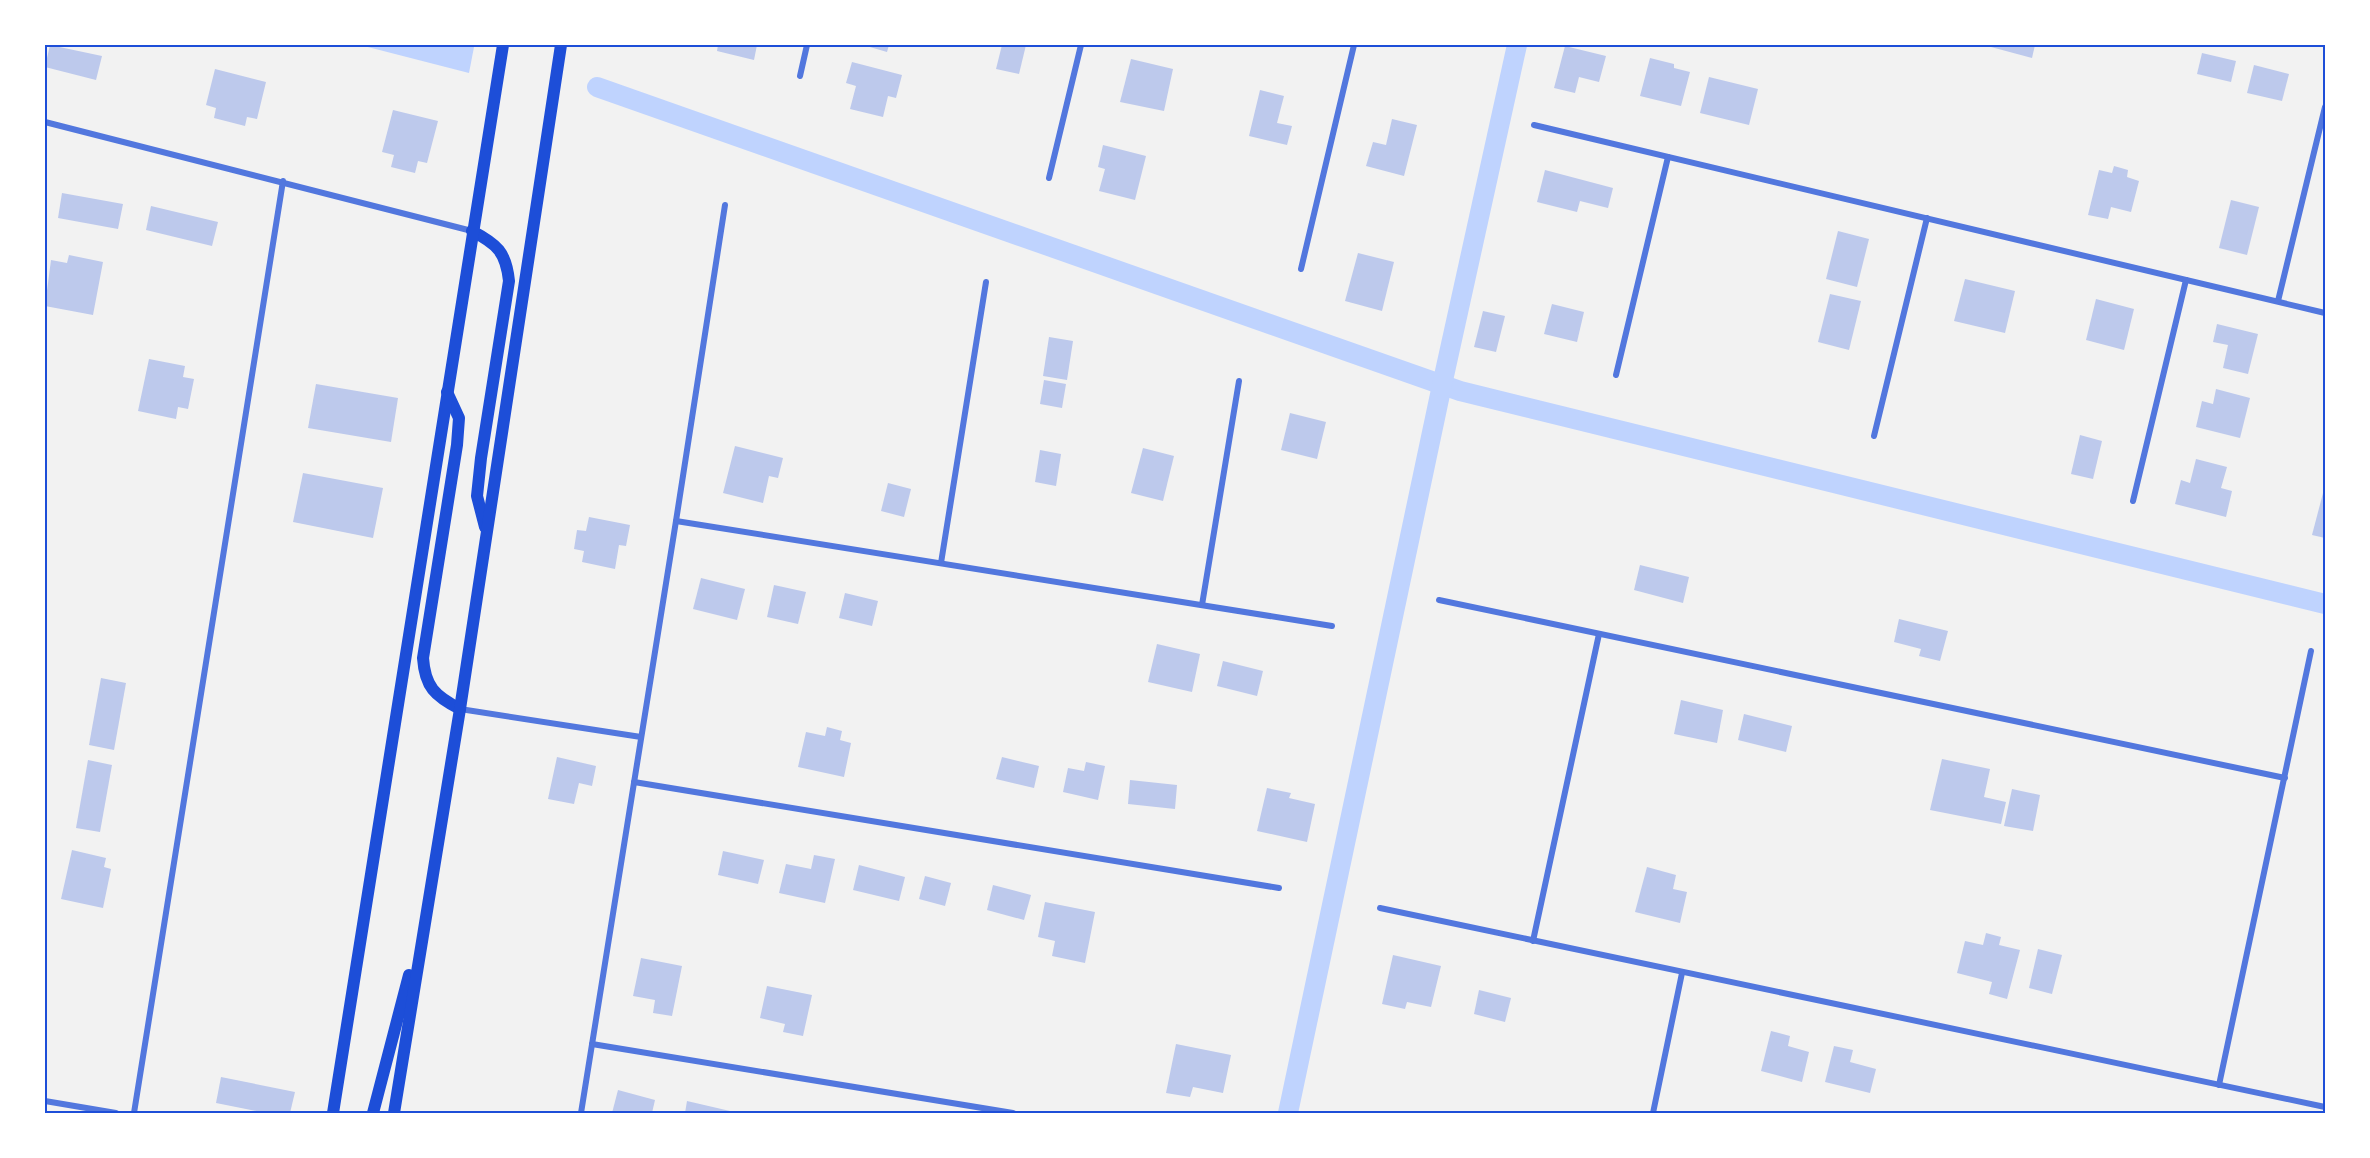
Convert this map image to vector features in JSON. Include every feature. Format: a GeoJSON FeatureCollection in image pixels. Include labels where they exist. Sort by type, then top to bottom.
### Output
{"type":"FeatureCollection","features":[{"type":"Feature","properties":{"kind":"main road"},"geometry":{"type":"LineString","coordinates":[[333,1113],[503,45]]}},
{"type":"Feature","properties":{"kind":"main road"},"geometry":{"type":"LineString","coordinates":[[394,1113],[460,709],[561,45]]}},
{"type":"Feature","properties":{"kind":"main road"},"geometry":{"type":"LineString","coordinates":[[472,231],[488,239],[498,248],[507,263],[509,281],[477,496],[487,534]]}},
{"type":"Feature","properties":{"kind":"main road"},"geometry":{"type":"LineString","coordinates":[[447,391],[459,418],[457,445],[423,658],[424,673],[430,688],[439,697],[460,709]]}},
{"type":"Feature","properties":{"kind":"main road"},"geometry":{"type":"LineString","coordinates":[[373,1113],[428,905]]}},
{"type":"Feature","properties":{"kind":"street"},"geometry":{"type":"LineString","coordinates":[[800,75],[807,45]]}},
{"type":"Feature","properties":{"kind":"street"},"geometry":{"type":"LineString","coordinates":[[1049,178],[1081,45]]}},
{"type":"Feature","properties":{"kind":"street"},"geometry":{"type":"LineString","coordinates":[[1301,270],[1354,45]]}},
{"type":"Feature","properties":{"kind":"street"},"geometry":{"type":"LineString","coordinates":[[2277,301],[2325,107]]}},
{"type":"Feature","properties":{"kind":"street"},"geometry":{"type":"LineString","coordinates":[[45,122],[472,231]]}},
{"type":"Feature","properties":{"kind":"street"},"geometry":{"type":"LineString","coordinates":[[1534,125],[2325,313]]}},
{"type":"Feature","properties":{"kind":"street"},"geometry":{"type":"LineString","coordinates":[[1616,375],[1668,157]]}},
{"type":"Feature","properties":{"kind":"street"},"geometry":{"type":"LineString","coordinates":[[134,1113],[283,182]]}},
{"type":"Feature","properties":{"kind":"street"},"geometry":{"type":"LineString","coordinates":[[581,1113],[725,205]]}},
{"type":"Feature","properties":{"kind":"street"},"geometry":{"type":"LineString","coordinates":[[1874,436],[1927,218]]}},
{"type":"Feature","properties":{"kind":"street"},"geometry":{"type":"LineString","coordinates":[[2133,501],[2186,280]]}},
{"type":"Feature","properties":{"kind":"street"},"geometry":{"type":"LineString","coordinates":[[941,563],[986,282]]}},
{"type":"Feature","properties":{"kind":"street"},"geometry":{"type":"LineString","coordinates":[[1202,605],[1239,381]]}},
{"type":"Feature","properties":{"kind":"street"},"geometry":{"type":"LineString","coordinates":[[676,521],[1332,626]]}},
{"type":"Feature","properties":{"kind":"street"},"geometry":{"type":"LineString","coordinates":[[1439,600],[2285,777]]}},
{"type":"Feature","properties":{"kind":"street"},"geometry":{"type":"LineString","coordinates":[[1533,941],[1599,634]]}},
{"type":"Feature","properties":{"kind":"street"},"geometry":{"type":"LineString","coordinates":[[2219,1085],[2311,651]]}},
{"type":"Feature","properties":{"kind":"street"},"geometry":{"type":"LineString","coordinates":[[460,709],[641,737]]}},
{"type":"Feature","properties":{"kind":"street"},"geometry":{"type":"LineString","coordinates":[[634,782],[1279,888]]}},
{"type":"Feature","properties":{"kind":"street"},"geometry":{"type":"LineString","coordinates":[[1380,908],[2325,1107]]}},
{"type":"Feature","properties":{"kind":"street"},"geometry":{"type":"LineString","coordinates":[[1653,1113],[1682,973]]}},
{"type":"Feature","properties":{"kind":"street"},"geometry":{"type":"LineString","coordinates":[[592,1044],[1013,1113]]}},
{"type":"Feature","properties":{"kind":"street"},"geometry":{"type":"LineString","coordinates":[[45,1101],[116,1113]]}},
{"type":"Feature","properties":{"kind":"water"},"geometry":{"type":"Polygon","coordinates":[[[360,45],[466,45],[474,47],[469,73],[360,45]]]}},
{"type":"Feature","properties":{"kind":"building"},"geometry":{"type":"Polygon","coordinates":[[[50,45],[102,56],[96,80],[45,67],[50,45]]]}},
{"type":"Feature","properties":{"kind":"building"},"geometry":{"type":"Polygon","coordinates":[[[718,45],[757,45],[754,60],[717,51],[718,45]]]}},
{"type":"Feature","properties":{"kind":"building"},"geometry":{"type":"Polygon","coordinates":[[[863,45],[889,45],[887,52],[863,45]]]}},
{"type":"Feature","properties":{"kind":"building"},"geometry":{"type":"Polygon","coordinates":[[[1002,45],[1026,45],[1019,74],[996,69],[1002,45]]]}},
{"type":"Feature","properties":{"kind":"building"},"geometry":{"type":"Polygon","coordinates":[[[1992,45],[2035,45],[2032,58],[1991,47],[1992,45]]]}},
{"type":"Feature","properties":{"kind":"building"},"geometry":{"type":"Polygon","coordinates":[[[1565,46],[1606,56],[1599,82],[1579,77],[1575,93],[1554,88],[1565,46]]]}},
{"type":"Feature","properties":{"kind":"building"},"geometry":{"type":"Polygon","coordinates":[[[2202,53],[2236,61],[2231,82],[2197,74],[2202,53]]]}},
{"type":"Feature","properties":{"kind":"building"},"geometry":{"type":"Polygon","coordinates":[[[1650,58],[1674,64],[1674,68],[1690,72],[1681,106],[1640,96],[1650,58]]]}},
{"type":"Feature","properties":{"kind":"building"},"geometry":{"type":"Polygon","coordinates":[[[1131,59],[1173,69],[1164,111],[1120,102],[1131,59]]]}},
{"type":"Feature","properties":{"kind":"building"},"geometry":{"type":"Polygon","coordinates":[[[852,62],[902,75],[896,98],[888,96],[883,117],[850,109],[856,86],[846,83],[852,62]]]}},
{"type":"Feature","properties":{"kind":"building"},"geometry":{"type":"Polygon","coordinates":[[[2254,65],[2289,74],[2282,101],[2247,93],[2254,65]]]}},
{"type":"Feature","properties":{"kind":"building"},"geometry":{"type":"Polygon","coordinates":[[[215,69],[266,82],[257,119],[247,117],[245,126],[214,118],[216,108],[206,105],[215,69]]]}},
{"type":"Feature","properties":{"kind":"building"},"geometry":{"type":"Polygon","coordinates":[[[1709,77],[1758,89],[1749,125],[1700,113],[1709,77]]]}},
{"type":"Feature","properties":{"kind":"building"},"geometry":{"type":"Polygon","coordinates":[[[1260,90],[1284,96],[1277,123],[1292,126],[1287,145],[1249,136],[1260,90]]]}},
{"type":"Feature","properties":{"kind":"building"},"geometry":{"type":"Polygon","coordinates":[[[393,110],[438,121],[427,163],[418,161],[415,173],[391,167],[394,155],[382,152],[393,110]]]}},
{"type":"Feature","properties":{"kind":"building"},"geometry":{"type":"Polygon","coordinates":[[[1392,119],[1417,125],[1404,176],[1366,166],[1373,142],[1386,145],[1392,119]]]}},
{"type":"Feature","properties":{"kind":"building"},"geometry":{"type":"Polygon","coordinates":[[[1103,145],[1146,156],[1135,200],[1099,191],[1105,169],[1098,167],[1103,145]]]}},
{"type":"Feature","properties":{"kind":"building"},"geometry":{"type":"Polygon","coordinates":[[[2114,166],[2128,170],[2127,177],[2139,181],[2131,212],[2111,207],[2108,219],[2088,215],[2099,170],[2112,173],[2114,166]]]}},
{"type":"Feature","properties":{"kind":"building"},"geometry":{"type":"Polygon","coordinates":[[[1545,170],[1613,188],[1608,208],[1580,201],[1577,212],[1537,202],[1545,170]]]}},
{"type":"Feature","properties":{"kind":"building"},"geometry":{"type":"Polygon","coordinates":[[[62,193],[123,204],[118,229],[58,218],[62,193]]]}},
{"type":"Feature","properties":{"kind":"building"},"geometry":{"type":"Polygon","coordinates":[[[2231,200],[2259,207],[2247,255],[2219,248],[2231,200]]]}},
{"type":"Feature","properties":{"kind":"building"},"geometry":{"type":"Polygon","coordinates":[[[151,206],[218,222],[212,246],[146,230],[151,206]]]}},
{"type":"Feature","properties":{"kind":"building"},"geometry":{"type":"Polygon","coordinates":[[[1838,231],[1869,239],[1857,287],[1826,279],[1838,231]]]}},
{"type":"Feature","properties":{"kind":"building"},"geometry":{"type":"Polygon","coordinates":[[[1358,253],[1394,262],[1382,311],[1345,301],[1358,253]]]}},
{"type":"Feature","properties":{"kind":"building"},"geometry":{"type":"Polygon","coordinates":[[[69,255],[103,262],[93,315],[45,306],[51,260],[67,263],[69,255]]]}},
{"type":"Feature","properties":{"kind":"building"},"geometry":{"type":"Polygon","coordinates":[[[1965,279],[2015,291],[2005,333],[1954,321],[1965,279]]]}},
{"type":"Feature","properties":{"kind":"building"},"geometry":{"type":"Polygon","coordinates":[[[1830,294],[1861,301],[1849,350],[1818,342],[1830,294]]]}},
{"type":"Feature","properties":{"kind":"building"},"geometry":{"type":"Polygon","coordinates":[[[2096,299],[2134,309],[2124,350],[2086,340],[2096,299]]]}},
{"type":"Feature","properties":{"kind":"building"},"geometry":{"type":"Polygon","coordinates":[[[1552,304],[1584,312],[1577,342],[1544,334],[1552,304]]]}},
{"type":"Feature","properties":{"kind":"building"},"geometry":{"type":"Polygon","coordinates":[[[1483,311],[1505,316],[1496,352],[1474,347],[1483,311]]]}},
{"type":"Feature","properties":{"kind":"building"},"geometry":{"type":"Polygon","coordinates":[[[2217,324],[2258,334],[2248,374],[2223,368],[2228,345],[2213,342],[2217,324]]]}},
{"type":"Feature","properties":{"kind":"building"},"geometry":{"type":"Polygon","coordinates":[[[1049,337],[1073,341],[1067,380],[1043,376],[1049,337]]]}},
{"type":"Feature","properties":{"kind":"building"},"geometry":{"type":"Polygon","coordinates":[[[149,359],[185,366],[183,377],[194,379],[188,409],[178,407],[176,419],[138,411],[149,359]]]}},
{"type":"Feature","properties":{"kind":"building"},"geometry":{"type":"Polygon","coordinates":[[[1044,380],[1066,384],[1062,408],[1040,404],[1044,380]]]}},
{"type":"Feature","properties":{"kind":"building"},"geometry":{"type":"Polygon","coordinates":[[[316,384],[398,398],[391,442],[308,428],[316,384]]]}},
{"type":"Feature","properties":{"kind":"building"},"geometry":{"type":"Polygon","coordinates":[[[2216,389],[2250,398],[2240,438],[2196,427],[2202,401],[2213,404],[2216,389]]]}},
{"type":"Feature","properties":{"kind":"building"},"geometry":{"type":"Polygon","coordinates":[[[1290,413],[1326,422],[1317,459],[1281,450],[1290,413]]]}},
{"type":"Feature","properties":{"kind":"building"},"geometry":{"type":"Polygon","coordinates":[[[2080,435],[2102,441],[2093,479],[2071,474],[2080,435]]]}},
{"type":"Feature","properties":{"kind":"building"},"geometry":{"type":"Polygon","coordinates":[[[735,446],[783,458],[778,478],[769,476],[763,503],[723,493],[735,446]]]}},
{"type":"Feature","properties":{"kind":"building"},"geometry":{"type":"Polygon","coordinates":[[[1143,448],[1174,456],[1163,501],[1131,493],[1143,448]]]}},
{"type":"Feature","properties":{"kind":"building"},"geometry":{"type":"Polygon","coordinates":[[[1040,450],[1061,454],[1056,486],[1035,482],[1040,450]]]}},
{"type":"Feature","properties":{"kind":"building"},"geometry":{"type":"Polygon","coordinates":[[[2196,459],[2227,467],[2221,488],[2232,491],[2226,517],[2175,504],[2181,480],[2190,483],[2196,459]]]}},
{"type":"Feature","properties":{"kind":"building"},"geometry":{"type":"Polygon","coordinates":[[[303,473],[383,488],[373,538],[293,522],[303,473]]]}},
{"type":"Feature","properties":{"kind":"building"},"geometry":{"type":"Polygon","coordinates":[[[888,483],[911,489],[904,517],[881,511],[888,483]]]}},
{"type":"Feature","properties":{"kind":"building"},"geometry":{"type":"Polygon","coordinates":[[[2323,493],[2325,493],[2325,538],[2312,535],[2323,493]]]}},
{"type":"Feature","properties":{"kind":"building"},"geometry":{"type":"Polygon","coordinates":[[[589,517],[630,525],[626,546],[619,545],[615,569],[582,562],[584,551],[574,549],[577,530],[586,531],[589,517]]]}},
{"type":"Feature","properties":{"kind":"building"},"geometry":{"type":"Polygon","coordinates":[[[1640,565],[1689,577],[1683,603],[1634,590],[1640,565]]]}},
{"type":"Feature","properties":{"kind":"building"},"geometry":{"type":"Polygon","coordinates":[[[701,578],[745,589],[737,620],[693,609],[701,578]]]}},
{"type":"Feature","properties":{"kind":"building"},"geometry":{"type":"Polygon","coordinates":[[[774,585],[806,592],[798,624],[767,617],[774,585]]]}},
{"type":"Feature","properties":{"kind":"building"},"geometry":{"type":"Polygon","coordinates":[[[845,593],[878,601],[872,626],[839,618],[845,593]]]}},
{"type":"Feature","properties":{"kind":"building"},"geometry":{"type":"Polygon","coordinates":[[[1899,619],[1948,631],[1940,661],[1919,656],[1921,649],[1894,642],[1899,619]]]}},
{"type":"Feature","properties":{"kind":"building"},"geometry":{"type":"Polygon","coordinates":[[[1157,644],[1200,654],[1192,692],[1148,682],[1157,644]]]}},
{"type":"Feature","properties":{"kind":"building"},"geometry":{"type":"Polygon","coordinates":[[[1223,661],[1263,671],[1257,696],[1217,686],[1223,661]]]}},
{"type":"Feature","properties":{"kind":"building"},"geometry":{"type":"Polygon","coordinates":[[[101,678],[126,683],[114,750],[89,745],[101,678]]]}},
{"type":"Feature","properties":{"kind":"building"},"geometry":{"type":"Polygon","coordinates":[[[1681,700],[1723,710],[1717,743],[1674,734],[1681,700]]]}},
{"type":"Feature","properties":{"kind":"building"},"geometry":{"type":"Polygon","coordinates":[[[1744,714],[1792,726],[1786,752],[1738,740],[1744,714]]]}},
{"type":"Feature","properties":{"kind":"building"},"geometry":{"type":"Polygon","coordinates":[[[827,727],[842,731],[840,740],[851,743],[844,777],[798,767],[806,732],[825,736],[827,727]]]}},
{"type":"Feature","properties":{"kind":"building"},"geometry":{"type":"Polygon","coordinates":[[[557,757],[596,766],[592,786],[579,783],[574,804],[548,799],[557,757]]]}},
{"type":"Feature","properties":{"kind":"building"},"geometry":{"type":"Polygon","coordinates":[[[1002,757],[1039,766],[1034,788],[996,779],[1002,757]]]}},
{"type":"Feature","properties":{"kind":"building"},"geometry":{"type":"Polygon","coordinates":[[[1942,759],[1990,769],[1984,797],[2006,802],[2001,824],[1930,810],[1942,759]]]}},
{"type":"Feature","properties":{"kind":"building"},"geometry":{"type":"Polygon","coordinates":[[[88,760],[112,765],[100,832],[76,828],[88,760]]]}},
{"type":"Feature","properties":{"kind":"building"},"geometry":{"type":"Polygon","coordinates":[[[1086,762],[1105,766],[1098,800],[1063,792],[1068,768],[1084,771],[1086,762]]]}},
{"type":"Feature","properties":{"kind":"building"},"geometry":{"type":"Polygon","coordinates":[[[1130,780],[1177,785],[1175,809],[1128,804],[1130,780]]]}},
{"type":"Feature","properties":{"kind":"building"},"geometry":{"type":"Polygon","coordinates":[[[1267,788],[1291,793],[1289,798],[1315,804],[1307,842],[1257,831],[1267,788]]]}},
{"type":"Feature","properties":{"kind":"building"},"geometry":{"type":"Polygon","coordinates":[[[2012,789],[2040,795],[2033,831],[2004,826],[2012,789]]]}},
{"type":"Feature","properties":{"kind":"building"},"geometry":{"type":"Polygon","coordinates":[[[72,850],[106,858],[104,867],[111,869],[103,908],[61,899],[72,850]]]}},
{"type":"Feature","properties":{"kind":"building"},"geometry":{"type":"Polygon","coordinates":[[[723,851],[764,860],[758,884],[718,875],[723,851]]]}},
{"type":"Feature","properties":{"kind":"building"},"geometry":{"type":"Polygon","coordinates":[[[814,855],[835,859],[825,903],[779,893],[786,864],[811,869],[814,855]]]}},
{"type":"Feature","properties":{"kind":"building"},"geometry":{"type":"Polygon","coordinates":[[[859,865],[905,877],[899,901],[853,890],[859,865]]]}},
{"type":"Feature","properties":{"kind":"building"},"geometry":{"type":"Polygon","coordinates":[[[1647,867],[1676,875],[1673,889],[1687,892],[1680,923],[1635,912],[1647,867]]]}},
{"type":"Feature","properties":{"kind":"building"},"geometry":{"type":"Polygon","coordinates":[[[925,876],[951,883],[945,906],[919,899],[925,876]]]}},
{"type":"Feature","properties":{"kind":"building"},"geometry":{"type":"Polygon","coordinates":[[[993,885],[1031,895],[1024,920],[987,910],[993,885]]]}},
{"type":"Feature","properties":{"kind":"building"},"geometry":{"type":"Polygon","coordinates":[[[1045,902],[1095,912],[1085,963],[1052,956],[1055,941],[1038,937],[1045,902]]]}},
{"type":"Feature","properties":{"kind":"building"},"geometry":{"type":"Polygon","coordinates":[[[1986,933],[2001,937],[1999,945],[2020,950],[2007,999],[1989,994],[1992,982],[1957,973],[1965,941],[1983,945],[1986,933]]]}},
{"type":"Feature","properties":{"kind":"building"},"geometry":{"type":"Polygon","coordinates":[[[2038,949],[2062,955],[2052,994],[2029,988],[2038,949]]]}},
{"type":"Feature","properties":{"kind":"building"},"geometry":{"type":"Polygon","coordinates":[[[1393,955],[1441,966],[1431,1007],[1407,1002],[1405,1009],[1382,1004],[1393,955]]]}},
{"type":"Feature","properties":{"kind":"building"},"geometry":{"type":"Polygon","coordinates":[[[641,958],[682,966],[672,1016],[653,1013],[655,1000],[633,996],[641,958]]]}},
{"type":"Feature","properties":{"kind":"building"},"geometry":{"type":"Polygon","coordinates":[[[767,986],[812,995],[803,1036],[783,1032],[785,1024],[760,1018],[767,986]]]}},
{"type":"Feature","properties":{"kind":"building"},"geometry":{"type":"Polygon","coordinates":[[[1479,990],[1511,998],[1505,1022],[1474,1014],[1479,990]]]}},
{"type":"Feature","properties":{"kind":"building"},"geometry":{"type":"Polygon","coordinates":[[[1771,1031],[1790,1036],[1788,1046],[1809,1052],[1802,1082],[1761,1071],[1771,1031]]]}},
{"type":"Feature","properties":{"kind":"building"},"geometry":{"type":"Polygon","coordinates":[[[1176,1044],[1231,1055],[1223,1093],[1193,1087],[1190,1097],[1166,1093],[1176,1044]]]}},
{"type":"Feature","properties":{"kind":"building"},"geometry":{"type":"Polygon","coordinates":[[[1834,1046],[1853,1050],[1850,1062],[1876,1069],[1870,1093],[1825,1082],[1834,1046]]]}},
{"type":"Feature","properties":{"kind":"building"},"geometry":{"type":"Polygon","coordinates":[[[221,1077],[295,1092],[290,1113],[266,1113],[216,1103],[221,1077]]]}},
{"type":"Feature","properties":{"kind":"building"},"geometry":{"type":"Polygon","coordinates":[[[618,1090],[655,1100],[652,1113],[612,1113],[618,1090]]]}},
{"type":"Feature","properties":{"kind":"building"},"geometry":{"type":"Polygon","coordinates":[[[687,1101],[730,1111],[729,1113],[685,1113],[687,1101]]]}},
{"type":"Feature","properties":{"kind":"waterway"},"geometry":{"type":"LineString","coordinates":[[1288,1113],[1442,385],[1517,45]]}},
{"type":"Feature","properties":{"kind":"waterway"},"geometry":{"type":"LineString","coordinates":[[597,87],[1460,391],[2325,604]]}}]}
